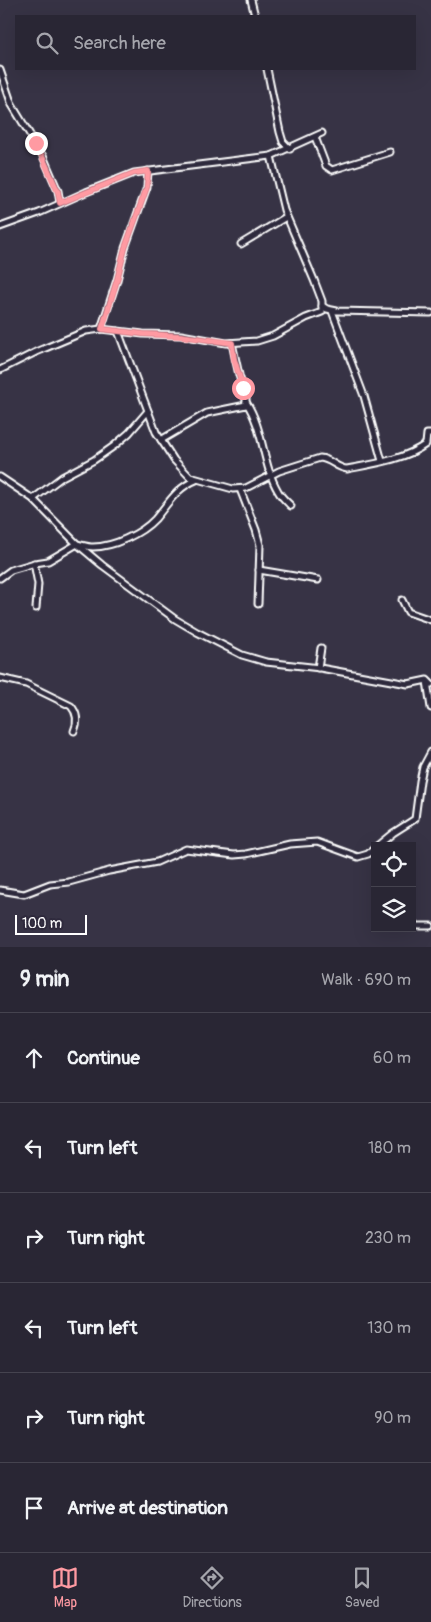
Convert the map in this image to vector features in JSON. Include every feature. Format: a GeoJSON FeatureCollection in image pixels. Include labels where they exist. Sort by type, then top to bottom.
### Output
{"type":"FeatureCollection","features":[{"type":"Feature","properties":{"kind":"street"},"geometry":{"type":"LineString","coordinates":[[251,0],[255,15]]}},
{"type":"Feature","properties":{"kind":"street"},"geometry":{"type":"LineString","coordinates":[[0,70],[12,105],[43,156],[58,192],[60,203]]}},
{"type":"Feature","properties":{"kind":"street"},"geometry":{"type":"LineString","coordinates":[[267,70],[280,132],[283,142],[290,149]]}},
{"type":"Feature","properties":{"kind":"street"},"geometry":{"type":"LineString","coordinates":[[0,227],[39,213],[134,173],[219,164],[271,156],[322,134]]}},
{"type":"Feature","properties":{"kind":"street"},"geometry":{"type":"LineString","coordinates":[[316,137],[326,166],[332,170],[390,152]]}},
{"type":"Feature","properties":{"kind":"street"},"geometry":{"type":"LineString","coordinates":[[0,370],[72,336],[102,329],[232,343],[258,341],[273,336],[306,318],[319,314],[323,310],[322,306],[304,254],[286,217],[271,156]]}},
{"type":"Feature","properties":{"kind":"street"},"geometry":{"type":"LineString","coordinates":[[102,329],[125,248],[147,187],[148,171]]}},
{"type":"Feature","properties":{"kind":"street"},"geometry":{"type":"LineString","coordinates":[[241,244],[286,217]]}},
{"type":"Feature","properties":{"kind":"street"},"geometry":{"type":"LineString","coordinates":[[322,306],[332,311],[431,313]]}},
{"type":"Feature","properties":{"kind":"street"},"geometry":{"type":"LineString","coordinates":[[332,311],[364,396],[382,461]]}},
{"type":"Feature","properties":{"kind":"street"},"geometry":{"type":"LineString","coordinates":[[118,331],[161,440],[184,471],[196,480],[240,489],[246,488],[261,481],[270,474],[320,458],[325,458],[341,469],[347,469],[419,450],[426,444],[427,434],[431,434]]}},
{"type":"Feature","properties":{"kind":"street"},"geometry":{"type":"LineString","coordinates":[[232,343],[236,367],[246,402],[253,413],[270,474],[278,491],[291,506]]}},
{"type":"Feature","properties":{"kind":"street"},"geometry":{"type":"LineString","coordinates":[[161,440],[207,413],[218,409],[244,406],[246,402]]}},
{"type":"Feature","properties":{"kind":"street"},"geometry":{"type":"LineString","coordinates":[[33,499],[62,477],[94,460],[114,446],[129,433],[148,411]]}},
{"type":"Feature","properties":{"kind":"street"},"geometry":{"type":"LineString","coordinates":[[0,477],[33,499],[77,544],[102,566],[196,632],[242,655],[266,662],[318,668],[408,684],[429,682],[431,708]]}},
{"type":"Feature","properties":{"kind":"street"},"geometry":{"type":"LineString","coordinates":[[0,578],[11,570],[48,561],[77,544],[93,547],[128,538],[140,532],[154,520],[179,489],[196,480]]}},
{"type":"Feature","properties":{"kind":"street"},"geometry":{"type":"LineString","coordinates":[[240,489],[260,545],[258,604]]}},
{"type":"Feature","properties":{"kind":"street"},"geometry":{"type":"LineString","coordinates":[[34,563],[38,584],[36,608]]}},
{"type":"Feature","properties":{"kind":"street"},"geometry":{"type":"LineString","coordinates":[[259,570],[318,580]]}},
{"type":"Feature","properties":{"kind":"street"},"geometry":{"type":"LineString","coordinates":[[402,600],[408,612],[431,620]]}},
{"type":"Feature","properties":{"kind":"street"},"geometry":{"type":"LineString","coordinates":[[318,668],[321,648]]}},
{"type":"Feature","properties":{"kind":"street"},"geometry":{"type":"LineString","coordinates":[[0,678],[26,684],[71,706],[77,717],[74,731]]}},
{"type":"Feature","properties":{"kind":"street"},"geometry":{"type":"LineString","coordinates":[[384,842],[416,819],[423,767],[431,752]]}},
{"type":"Feature","properties":{"kind":"street"},"geometry":{"type":"LineString","coordinates":[[0,890],[24,894],[50,884],[69,882],[108,871],[157,862],[186,849],[234,855],[310,841],[358,857],[371,852]]}},
{"type":"Feature","properties":{"kind":"street"},"geometry":{"type":"LineString","coordinates":[[416,926],[431,926]]}},
{"type":"Feature","properties":{"kind":"route"},"geometry":{"type":"LineString","coordinates":[[36,143],[58,192],[60,203],[134,173],[148,171],[147,187],[125,248],[102,329],[232,343],[234,359],[243,388]]}}]}
